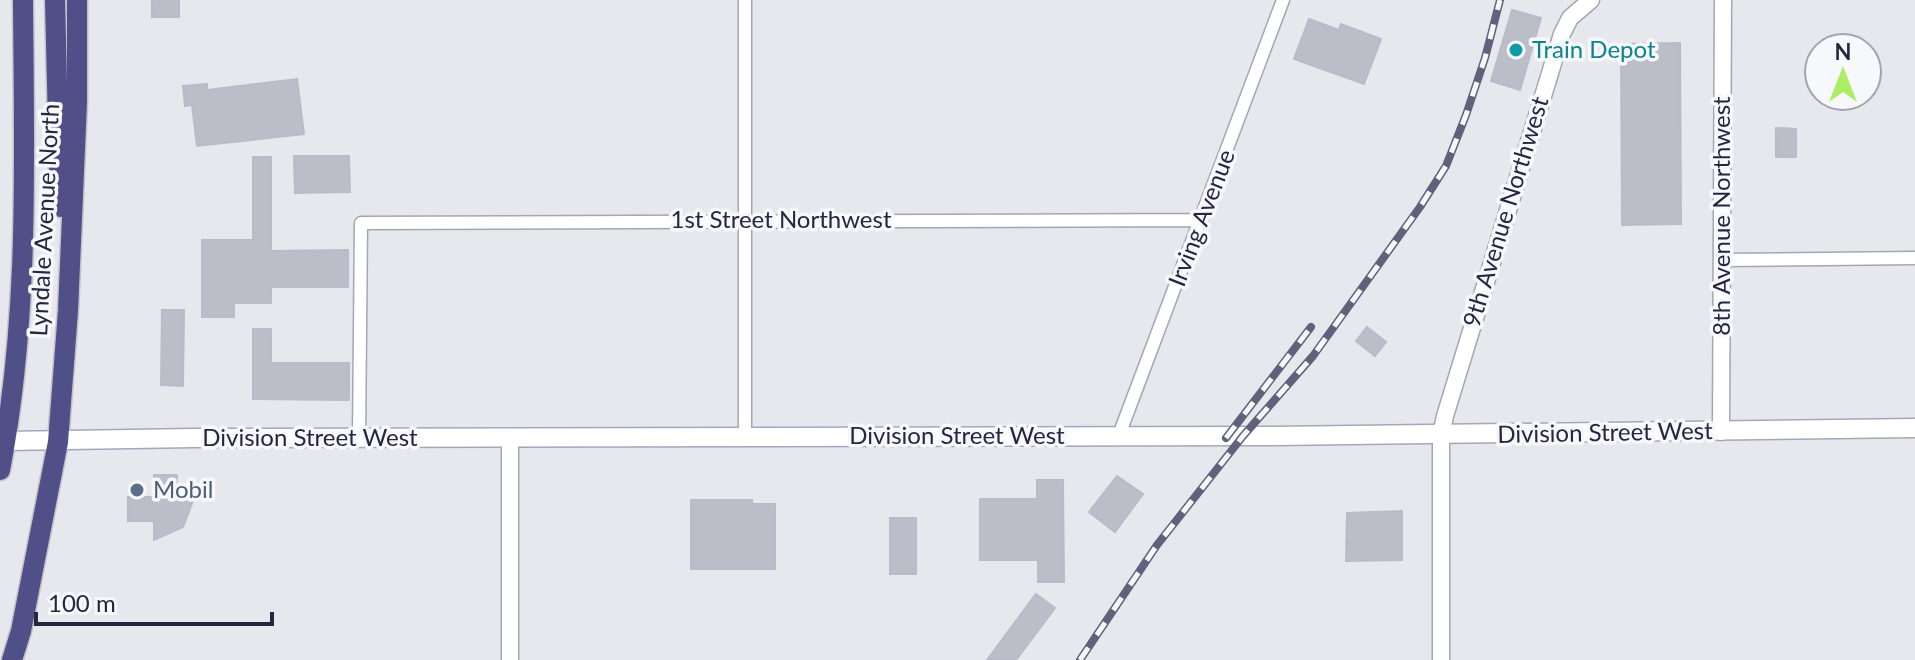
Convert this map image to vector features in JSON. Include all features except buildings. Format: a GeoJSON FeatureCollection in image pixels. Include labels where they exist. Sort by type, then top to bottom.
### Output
{"type":"FeatureCollection","features":[{"type":"Feature","properties":{"kind":"highway"},"geometry":{"type":"LineString","coordinates":[[0,470],[16,359],[21,276],[23,0]]}},
{"type":"Feature","properties":{"kind":"highway"},"geometry":{"type":"LineString","coordinates":[[55,0],[61,234],[68,311]]}},
{"type":"Feature","properties":{"kind":"highway","name":"Lyndale Avenue North"},"geometry":{"type":"LineString","coordinates":[[12,660],[21,631],[58,442],[68,311],[77,102],[77,0]]}},
{"type":"Feature","properties":{"kind":"main road","name":"Division Street West"},"geometry":{"type":"LineString","coordinates":[[3,442],[510,437],[1441,435],[1915,428]]}},
{"type":"Feature","properties":{"kind":"street"},"geometry":{"type":"LineString","coordinates":[[745,0],[745,437]]}},
{"type":"Feature","properties":{"kind":"street","name":"Irving Avenue"},"geometry":{"type":"LineString","coordinates":[[1119,435],[1283,0]]}},
{"type":"Feature","properties":{"kind":"street","name":"9th Avenue Northwest"},"geometry":{"type":"LineString","coordinates":[[1441,660],[1441,435],[1451,391],[1562,34],[1570,18],[1591,0]]}},
{"type":"Feature","properties":{"kind":"street","name":"8th Avenue Northwest"},"geometry":{"type":"LineString","coordinates":[[1721,432],[1723,0]]}},
{"type":"Feature","properties":{"kind":"street","name":"1st Street Northwest"},"geometry":{"type":"LineString","coordinates":[[359,438],[361,223],[1201,220]]}},
{"type":"Feature","properties":{"kind":"street"},"geometry":{"type":"LineString","coordinates":[[1722,260],[1915,258]]}},
{"type":"Feature","properties":{"kind":"street"},"geometry":{"type":"LineString","coordinates":[[510,437],[510,660]]}},
{"type":"Feature","properties":{"kind":"railway"},"geometry":{"type":"LineString","coordinates":[[1080,660],[1157,545],[1243,436],[1313,356],[1420,207],[1446,166],[1466,115],[1500,0]]}},
{"type":"Feature","properties":{"kind":"railway"},"geometry":{"type":"LineString","coordinates":[[1226,438],[1311,327]]}},
{"type":"Feature","properties":{"kind":"place","name":"Train Depot"},"geometry":{"type":"Point","coordinates":[1516,50]}},
{"type":"Feature","properties":{"kind":"place","name":"Mobil"},"geometry":{"type":"Point","coordinates":[137,490]}}]}
